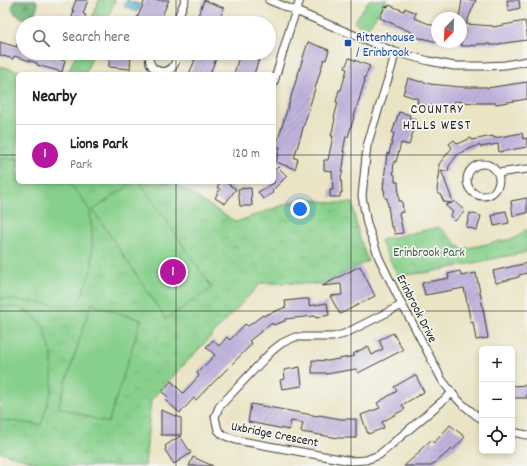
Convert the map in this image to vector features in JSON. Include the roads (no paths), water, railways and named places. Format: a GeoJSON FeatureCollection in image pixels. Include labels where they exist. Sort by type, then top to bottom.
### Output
{"type":"FeatureCollection","features":[{"type":"Feature","properties":{"kind":"street"},"geometry":{"type":"LineString","coordinates":[[179,16],[185,0]]}},
{"type":"Feature","properties":{"kind":"street"},"geometry":{"type":"LineString","coordinates":[[269,0],[395,52],[429,61],[454,66],[505,65],[527,61]]}},
{"type":"Feature","properties":{"kind":"street"},"geometry":{"type":"LineString","coordinates":[[276,75],[300,0]]}},
{"type":"Feature","properties":{"kind":"street","name":"Erinbrook Drive"},"geometry":{"type":"LineString","coordinates":[[395,52],[367,146],[362,196],[367,224],[379,258],[442,380],[461,403],[480,418]]}},
{"type":"Feature","properties":{"kind":"street"},"geometry":{"type":"LineString","coordinates":[[150,60],[151,65],[155,69],[164,72],[173,68],[177,60]]}},
{"type":"Feature","properties":{"kind":"street"},"geometry":{"type":"LineString","coordinates":[[480,164],[490,166],[495,169],[498,174],[498,187],[487,196],[476,194],[470,188],[468,181],[469,174],[471,170],[480,164]]}},
{"type":"Feature","properties":{"kind":"street"},"geometry":{"type":"LineString","coordinates":[[498,174],[527,169]]}},
{"type":"Feature","properties":{"kind":"street","name":"Uxbridge Crescent"},"geometry":{"type":"LineString","coordinates":[[402,305],[344,334],[334,337],[295,338],[282,343],[265,358],[219,407],[215,416],[218,430],[223,435],[236,440],[352,461],[366,460],[379,455],[452,393]]}},
{"type":"Feature","properties":{"kind":"street"},"geometry":{"type":"LineString","coordinates":[[515,433],[527,435]]}},
{"type":"Feature","properties":{"kind":"water"},"geometry":{"type":"Polygon","coordinates":[[[127,0],[140,5],[137,12],[124,6],[127,0]]]}},
{"type":"Feature","properties":{"kind":"place","name":"Rittenhouse / Erinbrook"},"geometry":{"type":"Point","coordinates":[348,43]}},
{"type":"Feature","properties":{"kind":"place","name":"Lions Park"},"geometry":{"type":"Point","coordinates":[173,272]}},
{"type":"Feature","properties":{"kind":"district","name":"COUNTRY HILLS WEST"},"geometry":{"type":"Point","coordinates":[437,116]}},
{"type":"Feature","properties":{"kind":"park label","name":"Erinbrook Park"},"geometry":{"type":"Point","coordinates":[429,251]}}]}
